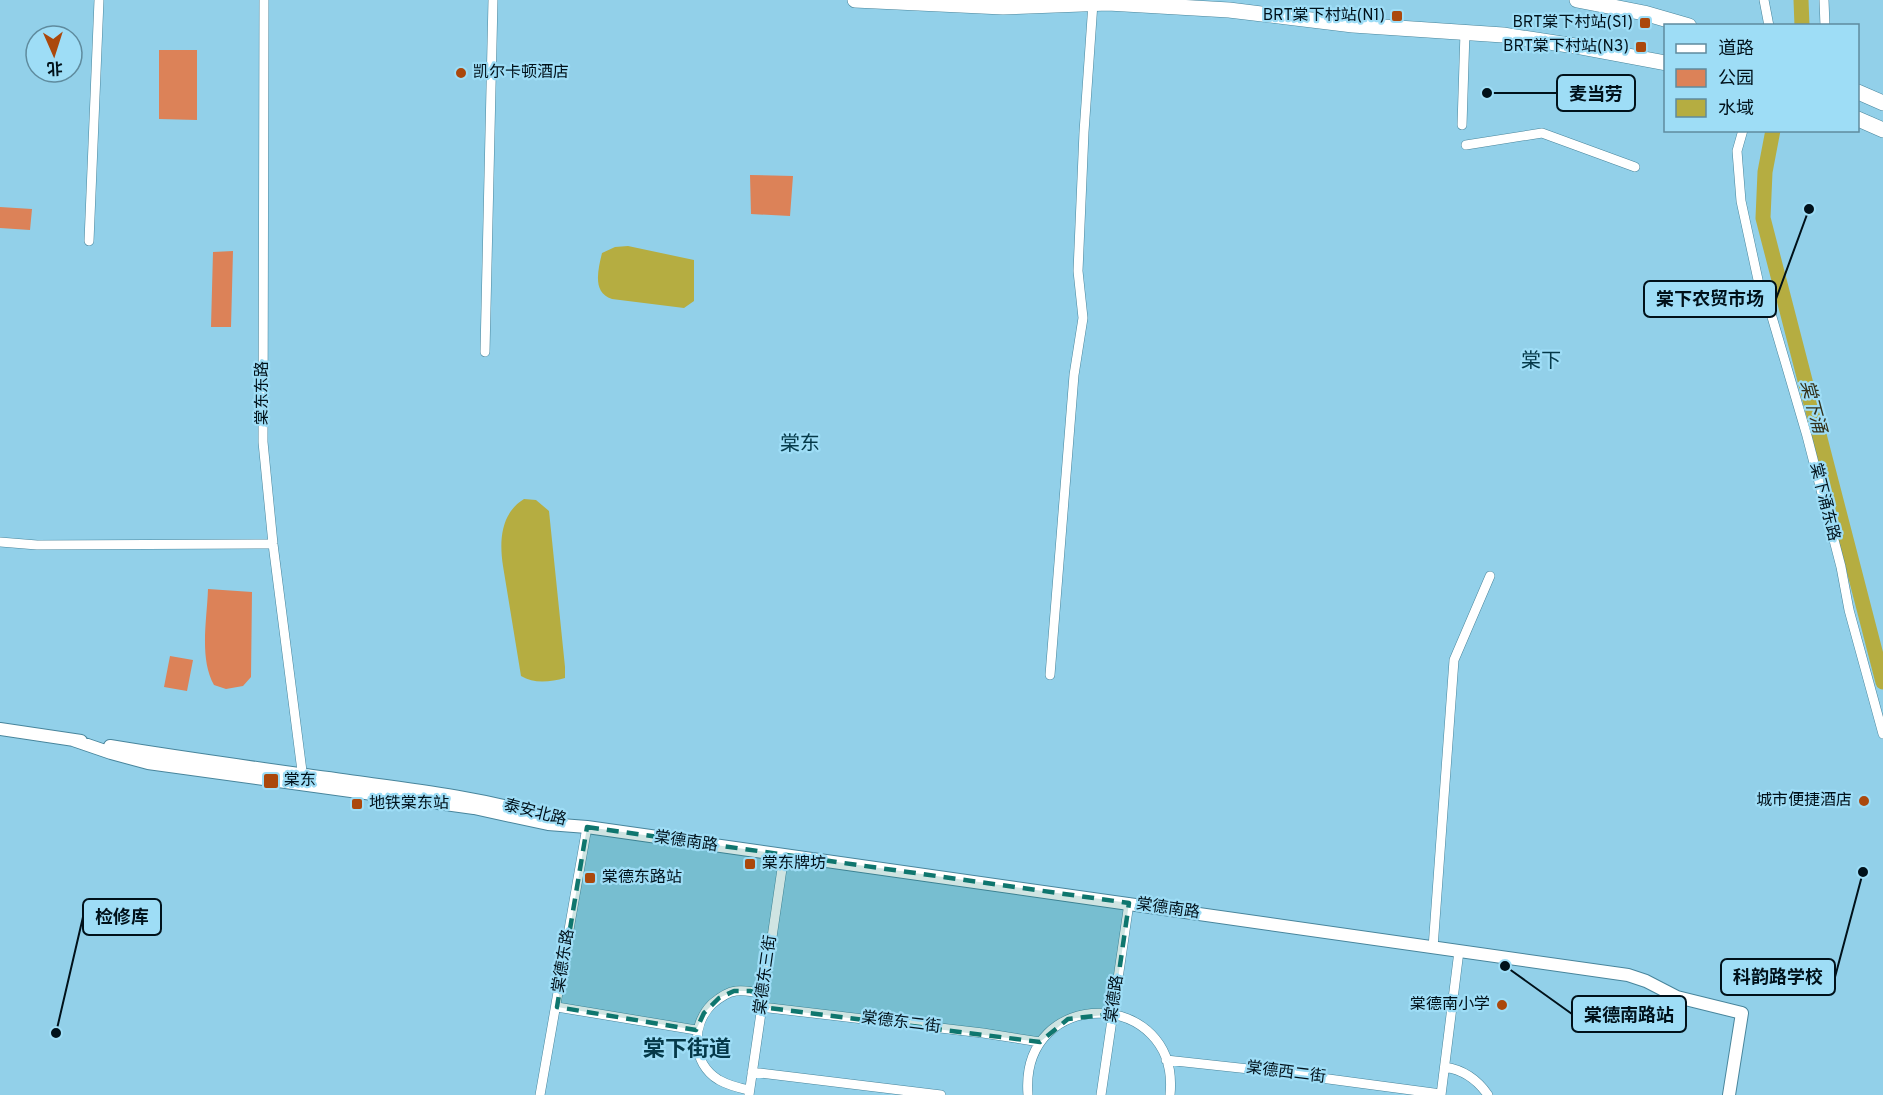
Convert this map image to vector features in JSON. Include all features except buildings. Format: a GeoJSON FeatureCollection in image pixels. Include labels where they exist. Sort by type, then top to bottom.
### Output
{"type":"FeatureCollection","features":[{"type":"Feature","properties":{"kind":"highway"},"geometry":{"type":"LineString","coordinates":[[855,0],[1003,7],[1093,3],[1229,10],[1353,25],[1465,32],[1545,41],[1664,63]]}},
{"type":"Feature","properties":{"kind":"highway"},"geometry":{"type":"LineString","coordinates":[[1577,0],[1644,13],[1682,24]]}},
{"type":"Feature","properties":{"kind":"highway"},"geometry":{"type":"LineString","coordinates":[[1859,93],[1883,103]]}},
{"type":"Feature","properties":{"kind":"highway"},"geometry":{"type":"LineString","coordinates":[[1859,120],[1883,130]]}},
{"type":"Feature","properties":{"kind":"street"},"geometry":{"type":"LineString","coordinates":[[89,242],[99,0]]}},
{"type":"Feature","properties":{"kind":"street","name":"棠东东路"},"geometry":{"type":"LineString","coordinates":[[264,0],[263,442],[273,544],[303,779]]}},
{"type":"Feature","properties":{"kind":"street"},"geometry":{"type":"LineString","coordinates":[[485,352],[493,0]]}},
{"type":"Feature","properties":{"kind":"street"},"geometry":{"type":"LineString","coordinates":[[1764,0],[1769,24]]}},
{"type":"Feature","properties":{"kind":"street"},"geometry":{"type":"LineString","coordinates":[[1824,0],[1825,24]]}},
{"type":"Feature","properties":{"kind":"street"},"geometry":{"type":"LineString","coordinates":[[1050,675],[1074,375],[1083,318],[1078,271],[1093,3]]}},
{"type":"Feature","properties":{"kind":"street"},"geometry":{"type":"LineString","coordinates":[[1462,125],[1465,32]]}},
{"type":"Feature","properties":{"kind":"street","name":"棠下涌东路"},"geometry":{"type":"LineString","coordinates":[[1742,132],[1737,151],[1741,201],[1760,289],[1772,317],[1807,436],[1849,610],[1883,734]]}},
{"type":"Feature","properties":{"kind":"street"},"geometry":{"type":"LineString","coordinates":[[1466,145],[1542,133],[1635,167]]}},
{"type":"Feature","properties":{"kind":"street"},"geometry":{"type":"LineString","coordinates":[[0,542],[37,545],[273,544]]}},
{"type":"Feature","properties":{"kind":"street"},"geometry":{"type":"LineString","coordinates":[[1433,948],[1454,660],[1490,576]]}},
{"type":"Feature","properties":{"kind":"street","name":"泰安北路"},"geometry":{"type":"LineString","coordinates":[[0,729],[303,779],[477,799],[587,827]]}},
{"type":"Feature","properties":{"kind":"street","name":"棠德南路"},"geometry":{"type":"LineString","coordinates":[[587,827],[1628,975],[1646,981],[1677,997],[1742,1013],[1729,1095]]}},
{"type":"Feature","properties":{"kind":"street","name":"棠德东路"},"geometry":{"type":"LineString","coordinates":[[540,1095],[587,827]]}},
{"type":"Feature","properties":{"kind":"street","name":"棠德东三街"},"geometry":{"type":"LineString","coordinates":[[749,1093],[784,855]]}},
{"type":"Feature","properties":{"kind":"street","name":"棠德路"},"geometry":{"type":"LineString","coordinates":[[1101,1095],[1129,903]]}},
{"type":"Feature","properties":{"kind":"street"},"geometry":{"type":"LineString","coordinates":[[1441,1094],[1459,951]]}},
{"type":"Feature","properties":{"kind":"street"},"geometry":{"type":"LineString","coordinates":[[749,1093],[717,1079],[705,1065],[696,1044],[696,1030],[704,1013],[719,998],[734,991],[764,994]]}},
{"type":"Feature","properties":{"kind":"street"},"geometry":{"type":"LineString","coordinates":[[557,1007],[696,1030]]}},
{"type":"Feature","properties":{"kind":"street","name":"棠德东二街"},"geometry":{"type":"LineString","coordinates":[[761,1007],[1040,1042]]}},
{"type":"Feature","properties":{"kind":"street"},"geometry":{"type":"LineString","coordinates":[[1028,1095],[1028,1073],[1040,1042],[1048,1033],[1068,1019],[1091,1013],[1113,1014],[1126,1018],[1146,1030],[1155,1039],[1166,1060],[1170,1095]]}},
{"type":"Feature","properties":{"kind":"street","name":"棠德西二街"},"geometry":{"type":"LineString","coordinates":[[1166,1060],[1276,1071],[1441,1094]]}},
{"type":"Feature","properties":{"kind":"street"},"geometry":{"type":"LineString","coordinates":[[1445,1067],[1469,1075],[1488,1095]]}},
{"type":"Feature","properties":{"kind":"street"},"geometry":{"type":"LineString","coordinates":[[752,1072],[941,1095]]}},
{"type":"Feature","properties":{"kind":"highlighted area"},"geometry":{"type":"Polygon","coordinates":[[[587,827],[1129,903],[1113,1014],[1068,1019],[1040,1042],[761,1007],[763,994],[750,991],[734,991],[719,998],[704,1013],[696,1030],[557,1007],[587,827]]]}},
{"type":"Feature","properties":{"kind":"green space"},"geometry":{"type":"Polygon","coordinates":[[[159,50],[197,50],[197,120],[159,119],[159,50]]]}},
{"type":"Feature","properties":{"kind":"green space"},"geometry":{"type":"Polygon","coordinates":[[[750,175],[793,176],[790,216],[751,214],[750,175]]]}},
{"type":"Feature","properties":{"kind":"green space"},"geometry":{"type":"Polygon","coordinates":[[[0,207],[32,209],[30,230],[0,228],[0,207]]]}},
{"type":"Feature","properties":{"kind":"green space"},"geometry":{"type":"Polygon","coordinates":[[[233,251],[231,327],[211,327],[213,252],[233,251]]]}},
{"type":"Feature","properties":{"kind":"green space"},"geometry":{"type":"Polygon","coordinates":[[[208,589],[252,592],[251,677],[243,686],[226,689],[214,685],[209,674],[205,651],[208,589]]]}},
{"type":"Feature","properties":{"kind":"green space"},"geometry":{"type":"Polygon","coordinates":[[[170,656],[193,660],[187,691],[164,687],[170,656]]]}},
{"type":"Feature","properties":{"kind":"water"},"geometry":{"type":"Polygon","coordinates":[[[628,246],[694,260],[694,301],[684,308],[612,299],[601,292],[598,280],[602,253],[615,247],[628,246]]]}},
{"type":"Feature","properties":{"kind":"water"},"geometry":{"type":"Polygon","coordinates":[[[524,499],[536,500],[549,511],[565,667],[565,678],[542,682],[521,676],[501,547],[506,519],[516,505],[524,499]]]}},
{"type":"Feature","properties":{"kind":"waterway","name":"棠下涌"},"geometry":{"type":"LineString","coordinates":[[1801,0],[1802,24]]}},
{"type":"Feature","properties":{"kind":"waterway","name":"棠下涌"},"geometry":{"type":"LineString","coordinates":[[1773,132],[1765,172],[1763,218],[1883,682]]}},
{"type":"Feature","properties":{"kind":"place","name":"BRT棠下村站(N1)"},"geometry":{"type":"Point","coordinates":[1397,16]}},
{"type":"Feature","properties":{"kind":"place","name":"BRT棠下村站(S1)"},"geometry":{"type":"Point","coordinates":[1645,23]}},
{"type":"Feature","properties":{"kind":"place","name":"BRT棠下村站(N3)"},"geometry":{"type":"Point","coordinates":[1641,47]}},
{"type":"Feature","properties":{"kind":"place","name":"凯尔卡顿酒店"},"geometry":{"type":"Point","coordinates":[461,73]}},
{"type":"Feature","properties":{"kind":"place","name":"麦当劳"},"geometry":{"type":"Point","coordinates":[1487,93]}},
{"type":"Feature","properties":{"kind":"place","name":"棠下农贸市场"},"geometry":{"type":"Point","coordinates":[1809,209]}},
{"type":"Feature","properties":{"kind":"place","name":"棠东"},"geometry":{"type":"Point","coordinates":[271,781]}},
{"type":"Feature","properties":{"kind":"place","name":"城市便捷酒店"},"geometry":{"type":"Point","coordinates":[1864,801]}},
{"type":"Feature","properties":{"kind":"place","name":"地铁棠东站"},"geometry":{"type":"Point","coordinates":[357,804]}},
{"type":"Feature","properties":{"kind":"place","name":"棠东牌坊"},"geometry":{"type":"Point","coordinates":[750,864]}},
{"type":"Feature","properties":{"kind":"place","name":"科韵路学校"},"geometry":{"type":"Point","coordinates":[1863,872]}},
{"type":"Feature","properties":{"kind":"place","name":"棠德东路站"},"geometry":{"type":"Point","coordinates":[590,878]}},
{"type":"Feature","properties":{"kind":"place","name":"棠德南路站"},"geometry":{"type":"Point","coordinates":[1505,966]}},
{"type":"Feature","properties":{"kind":"place","name":"棠德南小学"},"geometry":{"type":"Point","coordinates":[1502,1005]}},
{"type":"Feature","properties":{"kind":"place","name":"检修库"},"geometry":{"type":"Point","coordinates":[56,1033]}},
{"type":"Feature","properties":{"kind":"district","name":"棠下"},"geometry":{"type":"Point","coordinates":[1541,362]}},
{"type":"Feature","properties":{"kind":"district","name":"棠东"},"geometry":{"type":"Point","coordinates":[800,445]}},
{"type":"Feature","properties":{"kind":"district","name":"棠下街道"},"geometry":{"type":"Point","coordinates":[687,1050]}}]}
